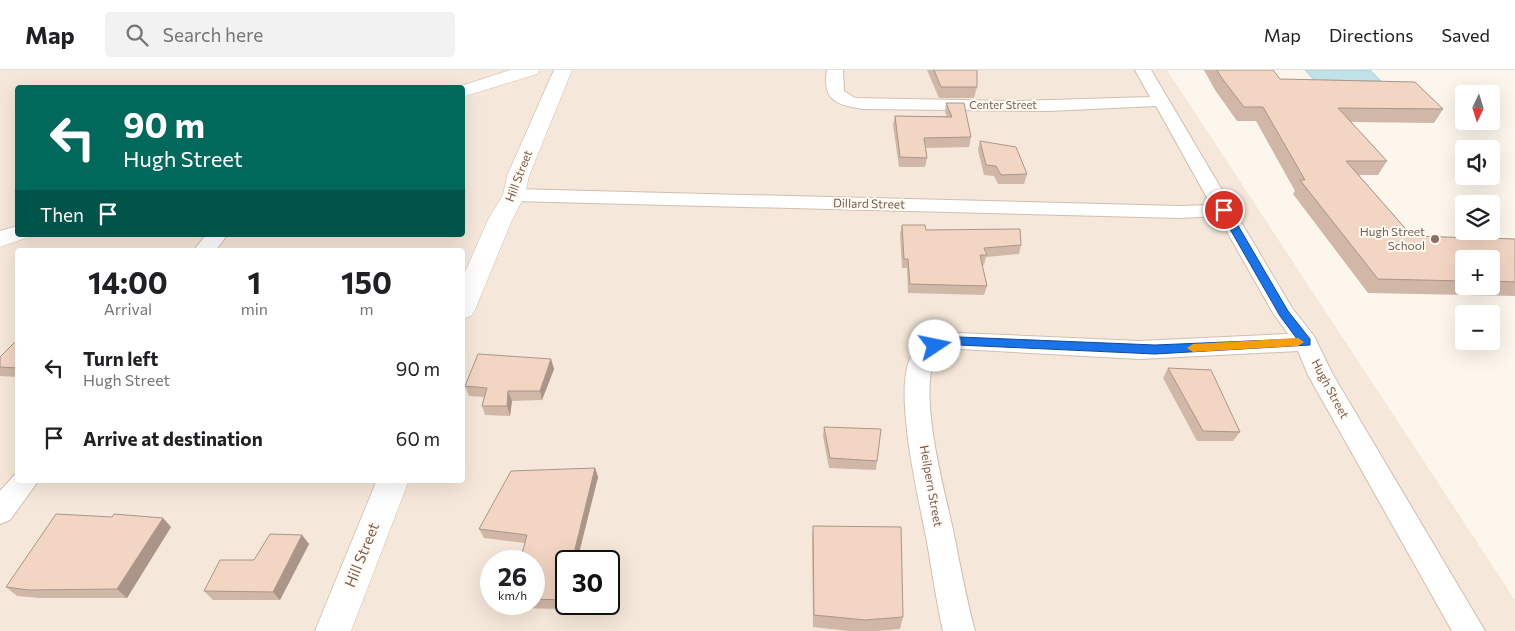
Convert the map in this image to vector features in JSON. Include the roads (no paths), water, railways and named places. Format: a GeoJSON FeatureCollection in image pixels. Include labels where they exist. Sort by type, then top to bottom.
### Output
{"type":"FeatureCollection","features":[{"type":"Feature","properties":{"kind":"street"},"geometry":{"type":"LineString","coordinates":[[465,90],[530,70]]}},
{"type":"Feature","properties":{"kind":"street","name":"Hill Street"},"geometry":{"type":"LineString","coordinates":[[465,303],[500,220],[514,196],[518,176],[563,70]]}},
{"type":"Feature","properties":{"kind":"street","name":"Center Street"},"geometry":{"type":"LineString","coordinates":[[835,70],[834,92],[845,101],[864,104],[1126,104],[1161,101]]}},
{"type":"Feature","properties":{"kind":"street","name":"Hugh Street"},"geometry":{"type":"LineString","coordinates":[[1143,70],[1284,314],[1306,342],[1320,375],[1469,631]]}},
{"type":"Feature","properties":{"kind":"street","name":"Dillard Street"},"geometry":{"type":"LineString","coordinates":[[514,196],[1180,212],[1224,210]]}},
{"type":"Feature","properties":{"kind":"street"},"geometry":{"type":"LineString","coordinates":[[0,239],[15,234]]}},
{"type":"Feature","properties":{"kind":"street"},"geometry":{"type":"LineString","coordinates":[[207,248],[216,237]]}},
{"type":"Feature","properties":{"kind":"street","name":"Heilpern Street"},"geometry":{"type":"LineString","coordinates":[[958,631],[929,478],[918,405],[917,375],[921,360],[935,346],[959,341],[1148,350],[1306,342]]}},
{"type":"Feature","properties":{"kind":"street"},"geometry":{"type":"LineString","coordinates":[[0,512],[23,483]]}},
{"type":"Feature","properties":{"kind":"street","name":"Hill Street"},"geometry":{"type":"LineString","coordinates":[[333,631],[392,483]]}},
{"type":"Feature","properties":{"kind":"water"},"geometry":{"type":"Polygon","coordinates":[[[1305,70],[1370,70],[1381,81],[1314,80],[1305,70]]]}},
{"type":"Feature","properties":{"kind":"place","name":"Hugh Street School"},"geometry":{"type":"Point","coordinates":[1435,239]}}]}
